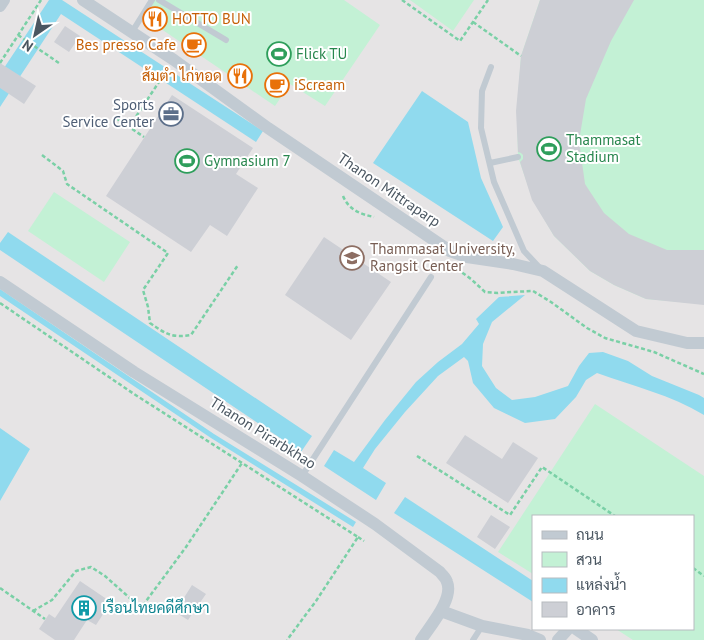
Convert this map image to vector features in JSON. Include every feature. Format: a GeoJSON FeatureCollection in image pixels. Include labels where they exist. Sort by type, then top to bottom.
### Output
{"type":"FeatureCollection","features":[{"type":"Feature","properties":{"kind":"street"},"geometry":{"type":"LineString","coordinates":[[0,6],[4,0]]}},
{"type":"Feature","properties":{"kind":"street","name":"Thanon Mittraparp"},"geometry":{"type":"LineString","coordinates":[[83,0],[174,60],[308,155],[450,251],[542,271],[636,331],[687,343],[704,343]]}},
{"type":"Feature","properties":{"kind":"street","name":"Thanon Pirarbkhao"},"geometry":{"type":"LineString","coordinates":[[0,282],[134,372],[302,476],[375,524],[440,572],[448,583],[447,598],[441,611],[421,640]]}},
{"type":"Feature","properties":{"kind":"street"},"geometry":{"type":"LineString","coordinates":[[441,611],[482,626],[528,635],[540,640]]}},
{"type":"Feature","properties":{"kind":"street"},"geometry":{"type":"LineString","coordinates":[[558,640],[567,630]]}},
{"type":"Feature","properties":{"kind":"street"},"geometry":{"type":"LineString","coordinates":[[577,630],[592,640]]}},
{"type":"Feature","properties":{"kind":"lane"},"geometry":{"type":"LineString","coordinates":[[132,32],[152,0]]}},
{"type":"Feature","properties":{"kind":"lane"},"geometry":{"type":"LineString","coordinates":[[159,0],[226,40]]}},
{"type":"Feature","properties":{"kind":"lane"},"geometry":{"type":"LineString","coordinates":[[491,66],[482,91],[481,128],[494,182],[524,251],[542,271]]}},
{"type":"Feature","properties":{"kind":"lane"},"geometry":{"type":"LineString","coordinates":[[490,163],[518,157]]}},
{"type":"Feature","properties":{"kind":"lane"},"geometry":{"type":"LineString","coordinates":[[302,476],[431,277]]}},
{"type":"Feature","properties":{"kind":"lane"},"geometry":{"type":"LineString","coordinates":[[473,640],[482,626]]}},
{"type":"Feature","properties":{"kind":"path"},"geometry":{"type":"LineString","coordinates":[[0,63],[20,36],[42,0]]}},
{"type":"Feature","properties":{"kind":"path"},"geometry":{"type":"LineString","coordinates":[[402,0],[460,41],[488,0]]}},
{"type":"Feature","properties":{"kind":"path"},"geometry":{"type":"LineString","coordinates":[[473,22],[521,56]]}},
{"type":"Feature","properties":{"kind":"path"},"geometry":{"type":"LineString","coordinates":[[20,36],[59,63]]}},
{"type":"Feature","properties":{"kind":"path"},"geometry":{"type":"LineString","coordinates":[[129,127],[169,67]]}},
{"type":"Feature","properties":{"kind":"path"},"geometry":{"type":"LineString","coordinates":[[116,118],[144,137]]}},
{"type":"Feature","properties":{"kind":"path"},"geometry":{"type":"LineString","coordinates":[[42,155],[63,171],[67,184],[168,253],[143,290],[150,323],[165,333],[180,336],[191,335],[238,265]]}},
{"type":"Feature","properties":{"kind":"path"},"geometry":{"type":"LineString","coordinates":[[0,303],[134,394],[364,541]]}},
{"type":"Feature","properties":{"kind":"path"},"geometry":{"type":"LineString","coordinates":[[417,456],[510,516],[542,467],[614,515]]}},
{"type":"Feature","properties":{"kind":"path"},"geometry":{"type":"LineString","coordinates":[[33,611],[52,600],[76,571],[91,567],[105,576],[141,608],[186,547],[242,463]]}},
{"type":"Feature","properties":{"kind":"path"},"geometry":{"type":"LineString","coordinates":[[287,640],[316,601],[358,537]]}},
{"type":"Feature","properties":{"kind":"path"},"geometry":{"type":"LineString","coordinates":[[0,588],[45,619]]}},
{"type":"Feature","properties":{"kind":"shaded area","name":"Thammasat University, Rangsit Center"},"geometry":{"type":"Polygon","coordinates":[[[0,0],[704,0],[704,640],[0,640],[0,0]]]}},
{"type":"Feature","properties":{"kind":"green space","name":"Flick TU"},"geometry":{"type":"Polygon","coordinates":[[[152,0],[344,0],[380,25],[325,106],[290,84],[275,106],[142,16],[152,0]]]}},
{"type":"Feature","properties":{"kind":"green space"},"geometry":{"type":"Polygon","coordinates":[[[410,0],[474,0],[453,31],[410,0]]]}},
{"type":"Feature","properties":{"kind":"green space"},"geometry":{"type":"Polygon","coordinates":[[[540,0],[704,0],[704,304],[646,299],[614,285],[590,271],[554,236],[533,200],[518,157],[517,111],[521,56],[540,0]]]}},
{"type":"Feature","properties":{"kind":"green space"},"geometry":{"type":"Polygon","coordinates":[[[54,192],[130,242],[104,282],[28,231],[54,192]]]}},
{"type":"Feature","properties":{"kind":"green space"},"geometry":{"type":"Polygon","coordinates":[[[595,404],[704,476],[704,640],[633,640],[618,630],[694,630],[694,515],[532,515],[532,573],[498,552],[595,404]]]}},
{"type":"Feature","properties":{"kind":"water"},"geometry":{"type":"Polygon","coordinates":[[[49,0],[62,0],[263,131],[256,142],[61,14],[0,107],[0,74],[49,0]]]}},
{"type":"Feature","properties":{"kind":"water"},"geometry":{"type":"Polygon","coordinates":[[[422,91],[468,122],[481,178],[503,227],[493,241],[373,163],[422,91]]]}},
{"type":"Feature","properties":{"kind":"water"},"geometry":{"type":"Polygon","coordinates":[[[8,232],[312,436],[301,452],[0,250],[0,243],[8,232]]]}},
{"type":"Feature","properties":{"kind":"water"},"geometry":{"type":"Polygon","coordinates":[[[0,289],[214,434],[356,522],[353,527],[211,438],[0,296],[0,289]]]}},
{"type":"Feature","properties":{"kind":"water"},"geometry":{"type":"Polygon","coordinates":[[[525,295],[492,322],[483,344],[482,366],[496,388],[512,400],[535,397],[568,386],[589,353],[603,352],[628,361],[652,376],[704,398],[704,415],[665,396],[597,373],[586,380],[576,397],[555,419],[525,423],[494,408],[473,383],[468,361],[464,357],[438,376],[405,412],[375,449],[363,468],[386,483],[376,500],[324,466],[334,450],[354,462],[416,382],[462,344],[479,324],[476,319],[499,297],[525,295]]]}},
{"type":"Feature","properties":{"kind":"water"},"geometry":{"type":"Polygon","coordinates":[[[0,428],[30,449],[0,501],[0,428]]]}},
{"type":"Feature","properties":{"kind":"water"},"geometry":{"type":"Polygon","coordinates":[[[405,497],[532,580],[532,601],[394,513],[405,497]]]}},
{"type":"Feature","properties":{"kind":"building","name":"Thammasat Stadium"},"geometry":{"type":"Polygon","coordinates":[[[540,0],[634,0],[611,41],[586,99],[579,141],[585,184],[604,213],[629,234],[667,250],[704,250],[704,305],[646,299],[614,285],[590,271],[554,236],[532,200],[520,162],[523,159],[523,155],[518,152],[516,111],[521,56],[540,0]]]}},
{"type":"Feature","properties":{"kind":"building"},"geometry":{"type":"Polygon","coordinates":[[[65,26],[80,36],[69,52],[54,42],[65,26]]]}},
{"type":"Feature","properties":{"kind":"building"},"geometry":{"type":"Polygon","coordinates":[[[0,63],[36,86],[24,104],[0,88],[0,63]]]}},
{"type":"Feature","properties":{"kind":"building","name":"Gymnasium 7"},"geometry":{"type":"Polygon","coordinates":[[[172,95],[253,148],[236,174],[258,188],[227,236],[210,225],[191,252],[106,196],[172,95]]]}},
{"type":"Feature","properties":{"kind":"building"},"geometry":{"type":"Polygon","coordinates":[[[324,237],[391,282],[351,340],[285,295],[324,237]]]}},
{"type":"Feature","properties":{"kind":"building"},"geometry":{"type":"Polygon","coordinates":[[[465,435],[502,459],[513,442],[538,458],[508,503],[446,463],[465,435]]]}},
{"type":"Feature","properties":{"kind":"building"},"geometry":{"type":"Polygon","coordinates":[[[491,515],[510,527],[495,549],[477,537],[491,515]]]}},
{"type":"Feature","properties":{"kind":"building","name":"เรือนไทยคดีศึกษา"},"geometry":{"type":"Polygon","coordinates":[[[80,581],[111,602],[96,625],[87,620],[74,640],[55,640],[39,629],[49,614],[55,618],[80,581]]]}},
{"type":"Feature","properties":{"kind":"building"},"geometry":{"type":"Polygon","coordinates":[[[192,585],[206,594],[188,620],[175,612],[192,585]]]}},
{"type":"Feature","properties":{"kind":"place","name":"HOTTO BUN"},"geometry":{"type":"Point","coordinates":[155,19]}},
{"type":"Feature","properties":{"kind":"place","name":"Bes presso Cafe"},"geometry":{"type":"Point","coordinates":[194,45]}},
{"type":"Feature","properties":{"kind":"place","name":"Flick TU"},"geometry":{"type":"Point","coordinates":[279,54]}},
{"type":"Feature","properties":{"kind":"place","name":"ส้มตำ ไก่ทอด"},"geometry":{"type":"Point","coordinates":[240,76]}},
{"type":"Feature","properties":{"kind":"place","name":"iScream"},"geometry":{"type":"Point","coordinates":[277,85]}},
{"type":"Feature","properties":{"kind":"place","name":"Sports Service Center"},"geometry":{"type":"Point","coordinates":[171,114]}},
{"type":"Feature","properties":{"kind":"place","name":"Thammasat Stadium"},"geometry":{"type":"Point","coordinates":[549,149]}},
{"type":"Feature","properties":{"kind":"place","name":"Gymnasium 7"},"geometry":{"type":"Point","coordinates":[187,161]}},
{"type":"Feature","properties":{"kind":"place","name":"Thammasat University, Rangsit Center"},"geometry":{"type":"Point","coordinates":[352,258]}},
{"type":"Feature","properties":{"kind":"place","name":"เรือนไทยคดีศึกษา"},"geometry":{"type":"Point","coordinates":[84,608]}}]}
